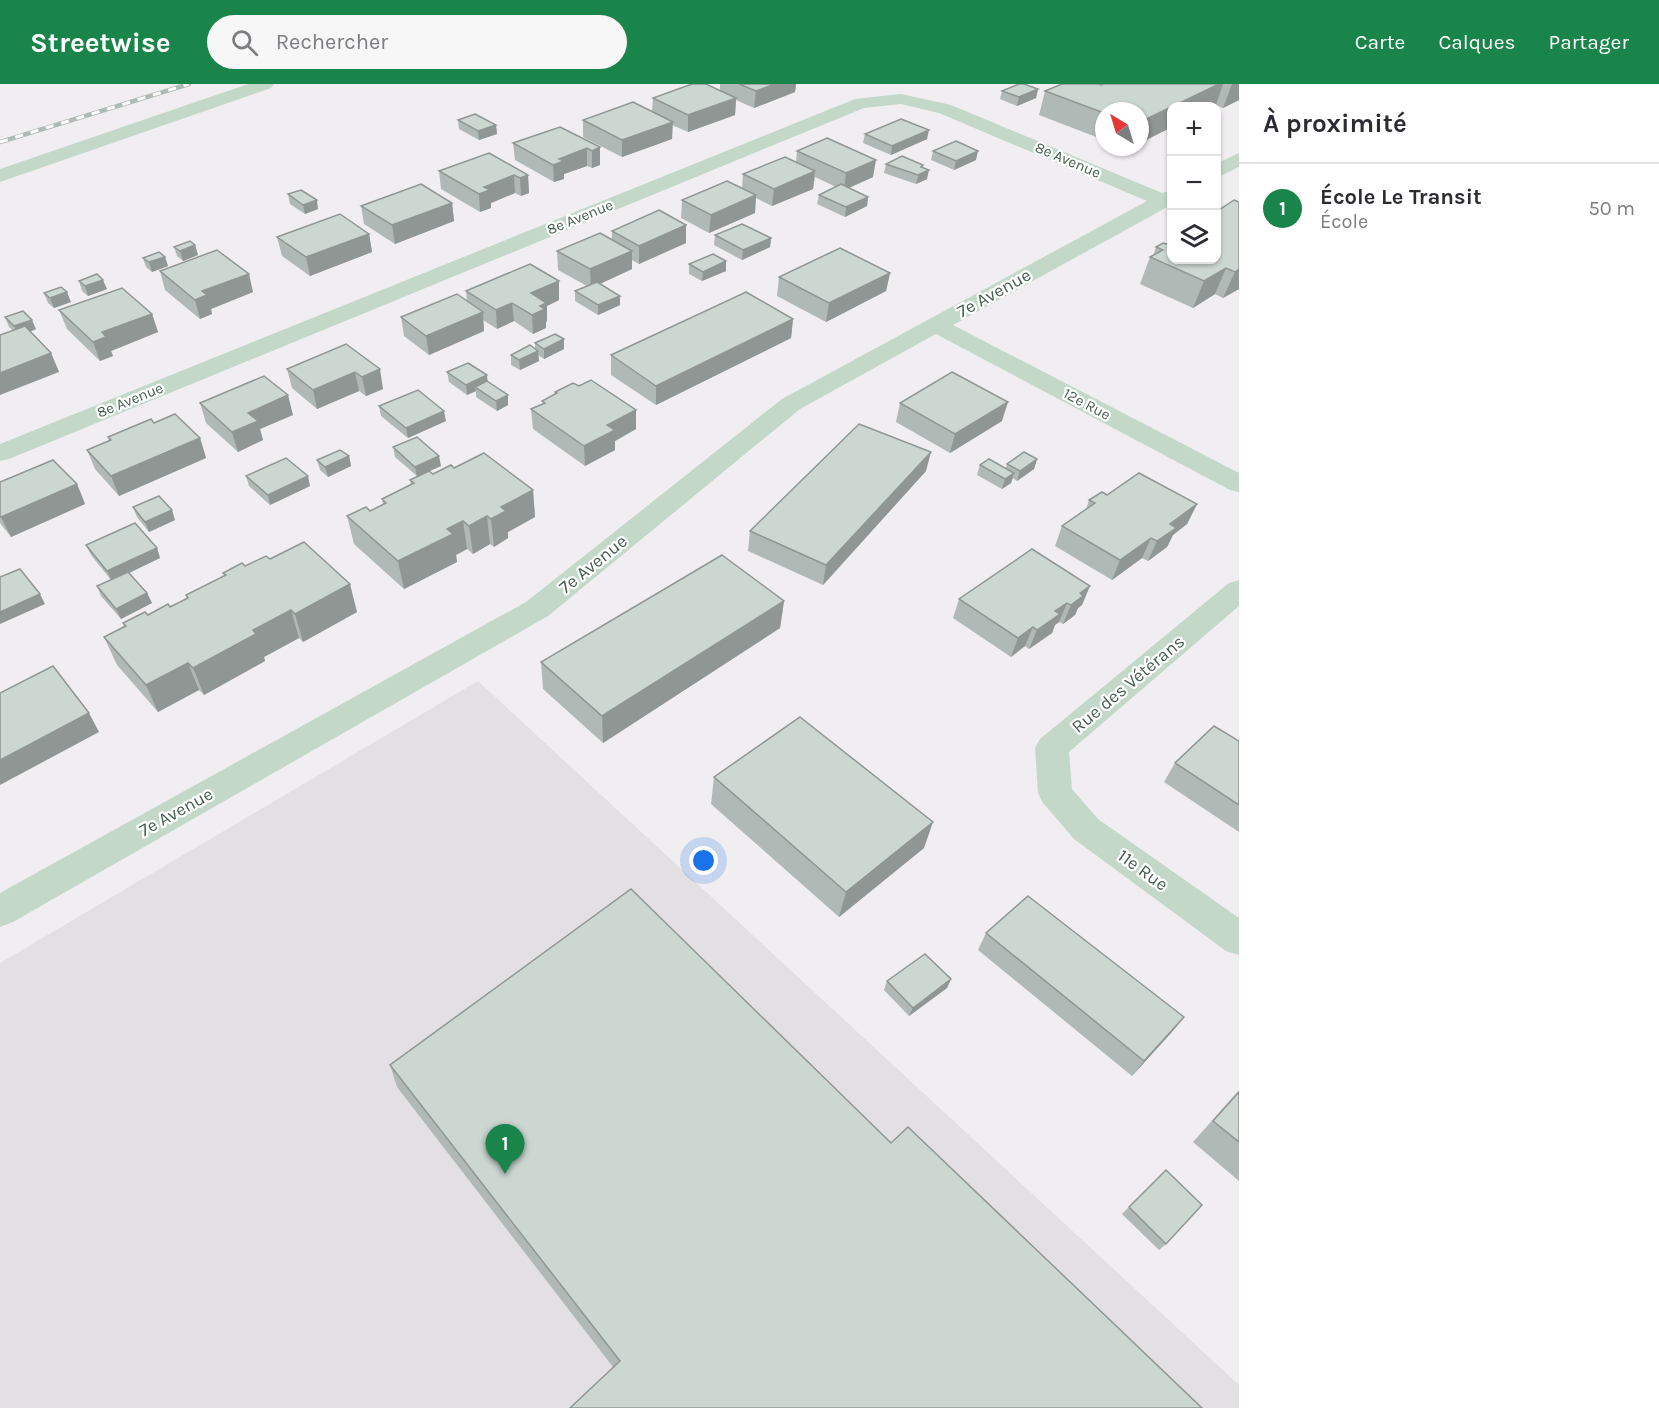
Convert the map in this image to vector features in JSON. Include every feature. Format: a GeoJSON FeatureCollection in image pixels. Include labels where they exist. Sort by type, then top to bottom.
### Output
{"type":"FeatureCollection","features":[{"type":"Feature","properties":{"kind":"street"},"geometry":{"type":"LineString","coordinates":[[0,176],[266,84]]}},
{"type":"Feature","properties":{"kind":"street","name":"8e Avenue"},"geometry":{"type":"LineString","coordinates":[[0,453],[861,103],[901,99],[945,109],[1167,199]]}},
{"type":"Feature","properties":{"kind":"street"},"geometry":{"type":"LineString","coordinates":[[1221,168],[1239,159]]}},
{"type":"Feature","properties":{"kind":"street","name":"7e Avenue"},"geometry":{"type":"LineString","coordinates":[[0,911],[537,609],[791,404],[1167,200]]}},
{"type":"Feature","properties":{"kind":"street","name":"12e Rue"},"geometry":{"type":"LineString","coordinates":[[935,325],[1239,484]]}},
{"type":"Feature","properties":{"kind":"street","name":"Rue des Vétérans"},"geometry":{"type":"LineString","coordinates":[[1055,793],[1052,748],[1239,590]]}},
{"type":"Feature","properties":{"kind":"street","name":"11e Rue"},"geometry":{"type":"LineString","coordinates":[[1055,793],[1086,829],[1239,939]]}},
{"type":"Feature","properties":{"kind":"shaded area"},"geometry":{"type":"Polygon","coordinates":[[[478,681],[1239,1385],[1239,1408],[0,1408],[0,963],[478,681]]]}},
{"type":"Feature","properties":{"kind":"building"},"geometry":{"type":"Polygon","coordinates":[[[692,84],[706,84],[736,98],[688,115],[653,98],[692,84]]]}},
{"type":"Feature","properties":{"kind":"building"},"geometry":{"type":"Polygon","coordinates":[[[739,84],[775,84],[756,91],[739,84]]]}},
{"type":"Feature","properties":{"kind":"building"},"geometry":{"type":"Polygon","coordinates":[[[1019,84],[1038,89],[1019,97],[1002,91],[1019,84]]]}},
{"type":"Feature","properties":{"kind":"building"},"geometry":{"type":"Polygon","coordinates":[[[1062,84],[1219,84],[1182,102],[1167,102],[1167,109],[1149,118],[1149,102],[1095,102],[1095,110],[1045,91],[1062,84]]]}},
{"type":"Feature","properties":{"kind":"building"},"geometry":{"type":"Polygon","coordinates":[[[633,102],[673,122],[622,140],[583,120],[633,102]]]}},
{"type":"Feature","properties":{"kind":"building"},"geometry":{"type":"Polygon","coordinates":[[[475,114],[496,125],[478,131],[458,120],[475,114]]]}},
{"type":"Feature","properties":{"kind":"building"},"geometry":{"type":"Polygon","coordinates":[[[901,119],[929,130],[892,146],[865,134],[901,119]]]}},
{"type":"Feature","properties":{"kind":"building"},"geometry":{"type":"Polygon","coordinates":[[[560,127],[600,147],[592,151],[587,148],[559,159],[564,161],[553,165],[513,143],[560,127]]]}},
{"type":"Feature","properties":{"kind":"building"},"geometry":{"type":"Polygon","coordinates":[[[827,138],[876,160],[846,173],[797,151],[827,138]]]}},
{"type":"Feature","properties":{"kind":"building"},"geometry":{"type":"Polygon","coordinates":[[[956,141],[978,151],[956,161],[933,151],[956,141]]]}},
{"type":"Feature","properties":{"kind":"building"},"geometry":{"type":"Polygon","coordinates":[[[489,153],[528,175],[520,178],[514,175],[484,187],[490,190],[479,194],[439,171],[489,153]]]}},
{"type":"Feature","properties":{"kind":"building"},"geometry":{"type":"Polygon","coordinates":[[[902,156],[929,170],[918,175],[886,164],[902,156]]]}},
{"type":"Feature","properties":{"kind":"building"},"geometry":{"type":"Polygon","coordinates":[[[785,157],[815,171],[774,189],[743,174],[785,157]]]}},
{"type":"Feature","properties":{"kind":"building"},"geometry":{"type":"Polygon","coordinates":[[[727,181],[756,195],[711,215],[682,200],[727,181]]]}},
{"type":"Feature","properties":{"kind":"building"},"geometry":{"type":"Polygon","coordinates":[[[421,184],[452,203],[392,225],[361,206],[421,184]]]}},
{"type":"Feature","properties":{"kind":"building"},"geometry":{"type":"Polygon","coordinates":[[[841,184],[868,197],[846,207],[819,195],[841,184]]]}},
{"type":"Feature","properties":{"kind":"building"},"geometry":{"type":"Polygon","coordinates":[[[301,190],[317,200],[303,205],[288,194],[301,190]]]}},
{"type":"Feature","properties":{"kind":"building"},"geometry":{"type":"Polygon","coordinates":[[[1234,200],[1239,202],[1239,269],[1235,272],[1226,268],[1204,281],[1150,257],[1163,250],[1156,247],[1163,243],[1167,244],[1167,264],[1221,264],[1221,209],[1234,200]]]}},
{"type":"Feature","properties":{"kind":"building"},"geometry":{"type":"Polygon","coordinates":[[[659,210],[686,225],[639,246],[612,231],[659,210]]]}},
{"type":"Feature","properties":{"kind":"building"},"geometry":{"type":"Polygon","coordinates":[[[340,214],[369,234],[306,257],[277,237],[340,214]]]}},
{"type":"Feature","properties":{"kind":"building"},"geometry":{"type":"Polygon","coordinates":[[[742,224],[771,238],[743,250],[715,235],[742,224]]]}},
{"type":"Feature","properties":{"kind":"building"},"geometry":{"type":"Polygon","coordinates":[[[600,233],[632,251],[590,269],[557,251],[600,233]]]}},
{"type":"Feature","properties":{"kind":"building"},"geometry":{"type":"Polygon","coordinates":[[[190,241],[195,245],[180,251],[174,247],[190,241]]]}},
{"type":"Feature","properties":{"kind":"building"},"geometry":{"type":"Polygon","coordinates":[[[840,248],[890,273],[829,303],[779,277],[840,248]]]}},
{"type":"Feature","properties":{"kind":"building"},"geometry":{"type":"Polygon","coordinates":[[[217,250],[249,274],[202,291],[207,295],[195,300],[160,271],[217,250]]]}},
{"type":"Feature","properties":{"kind":"building"},"geometry":{"type":"Polygon","coordinates":[[[159,252],[165,257],[149,262],[143,258],[159,252]]]}},
{"type":"Feature","properties":{"kind":"building"},"geometry":{"type":"Polygon","coordinates":[[[713,254],[726,261],[703,272],[689,264],[713,254]]]}},
{"type":"Feature","properties":{"kind":"building"},"geometry":{"type":"Polygon","coordinates":[[[530,264],[559,281],[531,293],[546,303],[540,306],[545,309],[532,315],[512,303],[496,310],[466,291],[530,264]]]}},
{"type":"Feature","properties":{"kind":"building"},"geometry":{"type":"Polygon","coordinates":[[[97,274],[103,280],[85,286],[79,281],[97,274]]]}},
{"type":"Feature","properties":{"kind":"building"},"geometry":{"type":"Polygon","coordinates":[[[597,282],[620,296],[598,305],[575,291],[597,282]]]}},
{"type":"Feature","properties":{"kind":"building"},"geometry":{"type":"Polygon","coordinates":[[[61,287],[67,292],[50,298],[44,293],[61,287]]]}},
{"type":"Feature","properties":{"kind":"building"},"geometry":{"type":"Polygon","coordinates":[[[122,288],[152,314],[102,332],[106,337],[93,342],[59,310],[122,288]]]}},
{"type":"Feature","properties":{"kind":"building"},"geometry":{"type":"Polygon","coordinates":[[[746,292],[793,319],[656,386],[611,355],[746,292]]]}},
{"type":"Feature","properties":{"kind":"building"},"geometry":{"type":"Polygon","coordinates":[[[457,294],[483,312],[426,336],[401,317],[457,294]]]}},
{"type":"Feature","properties":{"kind":"building"},"geometry":{"type":"Polygon","coordinates":[[[23,311],[32,320],[14,326],[5,317],[23,311]]]}},
{"type":"Feature","properties":{"kind":"building"},"geometry":{"type":"Polygon","coordinates":[[[25,326],[51,353],[0,373],[0,335],[25,326]]]}},
{"type":"Feature","properties":{"kind":"building"},"geometry":{"type":"Polygon","coordinates":[[[555,334],[564,339],[544,349],[535,343],[555,334]]]}},
{"type":"Feature","properties":{"kind":"building"},"geometry":{"type":"Polygon","coordinates":[[[346,344],[380,369],[362,377],[355,372],[313,390],[287,369],[346,344]]]}},
{"type":"Feature","properties":{"kind":"building"},"geometry":{"type":"Polygon","coordinates":[[[530,345],[538,351],[519,360],[511,355],[530,345]]]}},
{"type":"Feature","properties":{"kind":"building"},"geometry":{"type":"Polygon","coordinates":[[[468,363],[487,375],[466,385],[447,372],[468,363]]]}},
{"type":"Feature","properties":{"kind":"building"},"geometry":{"type":"Polygon","coordinates":[[[952,372],[1008,402],[955,434],[900,403],[952,372]]]}},
{"type":"Feature","properties":{"kind":"building"},"geometry":{"type":"Polygon","coordinates":[[[264,376],[288,395],[248,413],[258,421],[232,432],[200,403],[264,376]]]}},
{"type":"Feature","properties":{"kind":"building"},"geometry":{"type":"Polygon","coordinates":[[[591,380],[636,410],[607,425],[615,430],[584,446],[531,409],[545,403],[542,401],[573,383],[579,386],[591,380]]]}},
{"type":"Feature","properties":{"kind":"building"},"geometry":{"type":"Polygon","coordinates":[[[487,381],[508,395],[496,401],[475,387],[487,381]]]}},
{"type":"Feature","properties":{"kind":"building"},"geometry":{"type":"Polygon","coordinates":[[[418,390],[444,411],[406,428],[379,406],[418,390]]]}},
{"type":"Feature","properties":{"kind":"building"},"geometry":{"type":"Polygon","coordinates":[[[175,414],[200,438],[111,476],[87,450],[111,440],[108,437],[151,419],[154,423],[175,414]]]}},
{"type":"Feature","properties":{"kind":"building"},"geometry":{"type":"Polygon","coordinates":[[[859,424],[931,452],[826,565],[750,531],[859,424]]]}},
{"type":"Feature","properties":{"kind":"building"},"geometry":{"type":"Polygon","coordinates":[[[417,437],[439,456],[415,467],[393,447],[417,437]]]}},
{"type":"Feature","properties":{"kind":"building"},"geometry":{"type":"Polygon","coordinates":[[[340,450],[349,456],[325,467],[317,460],[340,450]]]}},
{"type":"Feature","properties":{"kind":"building"},"geometry":{"type":"Polygon","coordinates":[[[1024,452],[1037,459],[1020,471],[1007,464],[1024,452]]]}},
{"type":"Feature","properties":{"kind":"building"},"geometry":{"type":"Polygon","coordinates":[[[484,453],[533,490],[501,507],[506,511],[491,519],[487,516],[469,526],[463,521],[447,529],[453,534],[398,561],[347,516],[366,507],[370,511],[386,503],[382,499],[414,483],[410,480],[429,471],[433,474],[451,465],[454,468],[484,453]]]}},
{"type":"Feature","properties":{"kind":"building"},"geometry":{"type":"Polygon","coordinates":[[[286,458],[308,476],[268,495],[246,476],[286,458]]]}},
{"type":"Feature","properties":{"kind":"building"},"geometry":{"type":"Polygon","coordinates":[[[989,459],[1014,473],[1005,479],[980,465],[989,459]]]}},
{"type":"Feature","properties":{"kind":"building"},"geometry":{"type":"Polygon","coordinates":[[[53,460],[77,484],[1,517],[0,482],[53,460]]]}},
{"type":"Feature","properties":{"kind":"building"},"geometry":{"type":"Polygon","coordinates":[[[1139,473],[1197,504],[1170,524],[1176,528],[1157,541],[1151,538],[1120,560],[1062,526],[1095,503],[1089,500],[1102,492],[1107,495],[1139,473]]]}},
{"type":"Feature","properties":{"kind":"building"},"geometry":{"type":"Polygon","coordinates":[[[159,496],[172,510],[145,522],[133,507],[159,496]]]}},
{"type":"Feature","properties":{"kind":"building"},"geometry":{"type":"Polygon","coordinates":[[[135,523],[157,548],[107,571],[86,545],[135,523]]]}},
{"type":"Feature","properties":{"kind":"building"},"geometry":{"type":"Polygon","coordinates":[[[304,542],[350,584],[295,614],[291,610],[253,630],[256,634],[193,668],[188,663],[146,685],[104,637],[126,626],[123,623],[145,612],[148,615],[168,604],[170,607],[188,598],[186,595],[226,575],[223,573],[242,563],[245,566],[266,556],[270,559],[304,542]]]}},
{"type":"Feature","properties":{"kind":"building"},"geometry":{"type":"Polygon","coordinates":[[[1032,549],[1090,586],[1080,593],[1083,596],[1071,605],[1067,603],[1055,611],[1060,614],[1037,630],[1033,627],[1018,638],[959,599],[1032,549]]]}},
{"type":"Feature","properties":{"kind":"building"},"geometry":{"type":"Polygon","coordinates":[[[722,555],[784,601],[602,716],[541,662],[722,555]]]}},
{"type":"Feature","properties":{"kind":"building"},"geometry":{"type":"Polygon","coordinates":[[[20,569],[40,594],[0,612],[0,577],[20,569]]]}},
{"type":"Feature","properties":{"kind":"building"},"geometry":{"type":"Polygon","coordinates":[[[128,572],[147,593],[116,609],[97,586],[128,572]]]}},
{"type":"Feature","properties":{"kind":"building"},"geometry":{"type":"Polygon","coordinates":[[[53,666],[89,713],[0,760],[0,693],[53,666]]]}},
{"type":"Feature","properties":{"kind":"building"},"geometry":{"type":"Polygon","coordinates":[[[800,717],[933,822],[846,892],[714,777],[800,717]]]}},
{"type":"Feature","properties":{"kind":"building"},"geometry":{"type":"Polygon","coordinates":[[[1214,726],[1239,741],[1239,805],[1175,763],[1214,726]]]}},
{"type":"Feature","properties":{"kind":"building"},"geometry":{"type":"Polygon","coordinates":[[[631,889],[891,1143],[908,1127],[1202,1408],[570,1408],[620,1361],[390,1065],[631,889]]]}},
{"type":"Feature","properties":{"kind":"building"},"geometry":{"type":"Polygon","coordinates":[[[1028,896],[1184,1017],[1144,1061],[986,933],[1028,896]]]}},
{"type":"Feature","properties":{"kind":"building"},"geometry":{"type":"Polygon","coordinates":[[[925,954],[951,979],[913,1008],[887,981],[925,954]]]}},
{"type":"Feature","properties":{"kind":"building"},"geometry":{"type":"Polygon","coordinates":[[[1239,1092],[1239,1142],[1213,1121],[1239,1092]]]}},
{"type":"Feature","properties":{"kind":"building"},"geometry":{"type":"Polygon","coordinates":[[[1166,1170],[1202,1205],[1166,1244],[1129,1207],[1166,1170]]]}},
{"type":"Feature","properties":{"kind":"railway"},"geometry":{"type":"LineString","coordinates":[[0,142],[189,84]]}},
{"type":"Feature","properties":{"kind":"place","name":"École Le Transit"},"geometry":{"type":"Point","coordinates":[505,1174]}}]}
